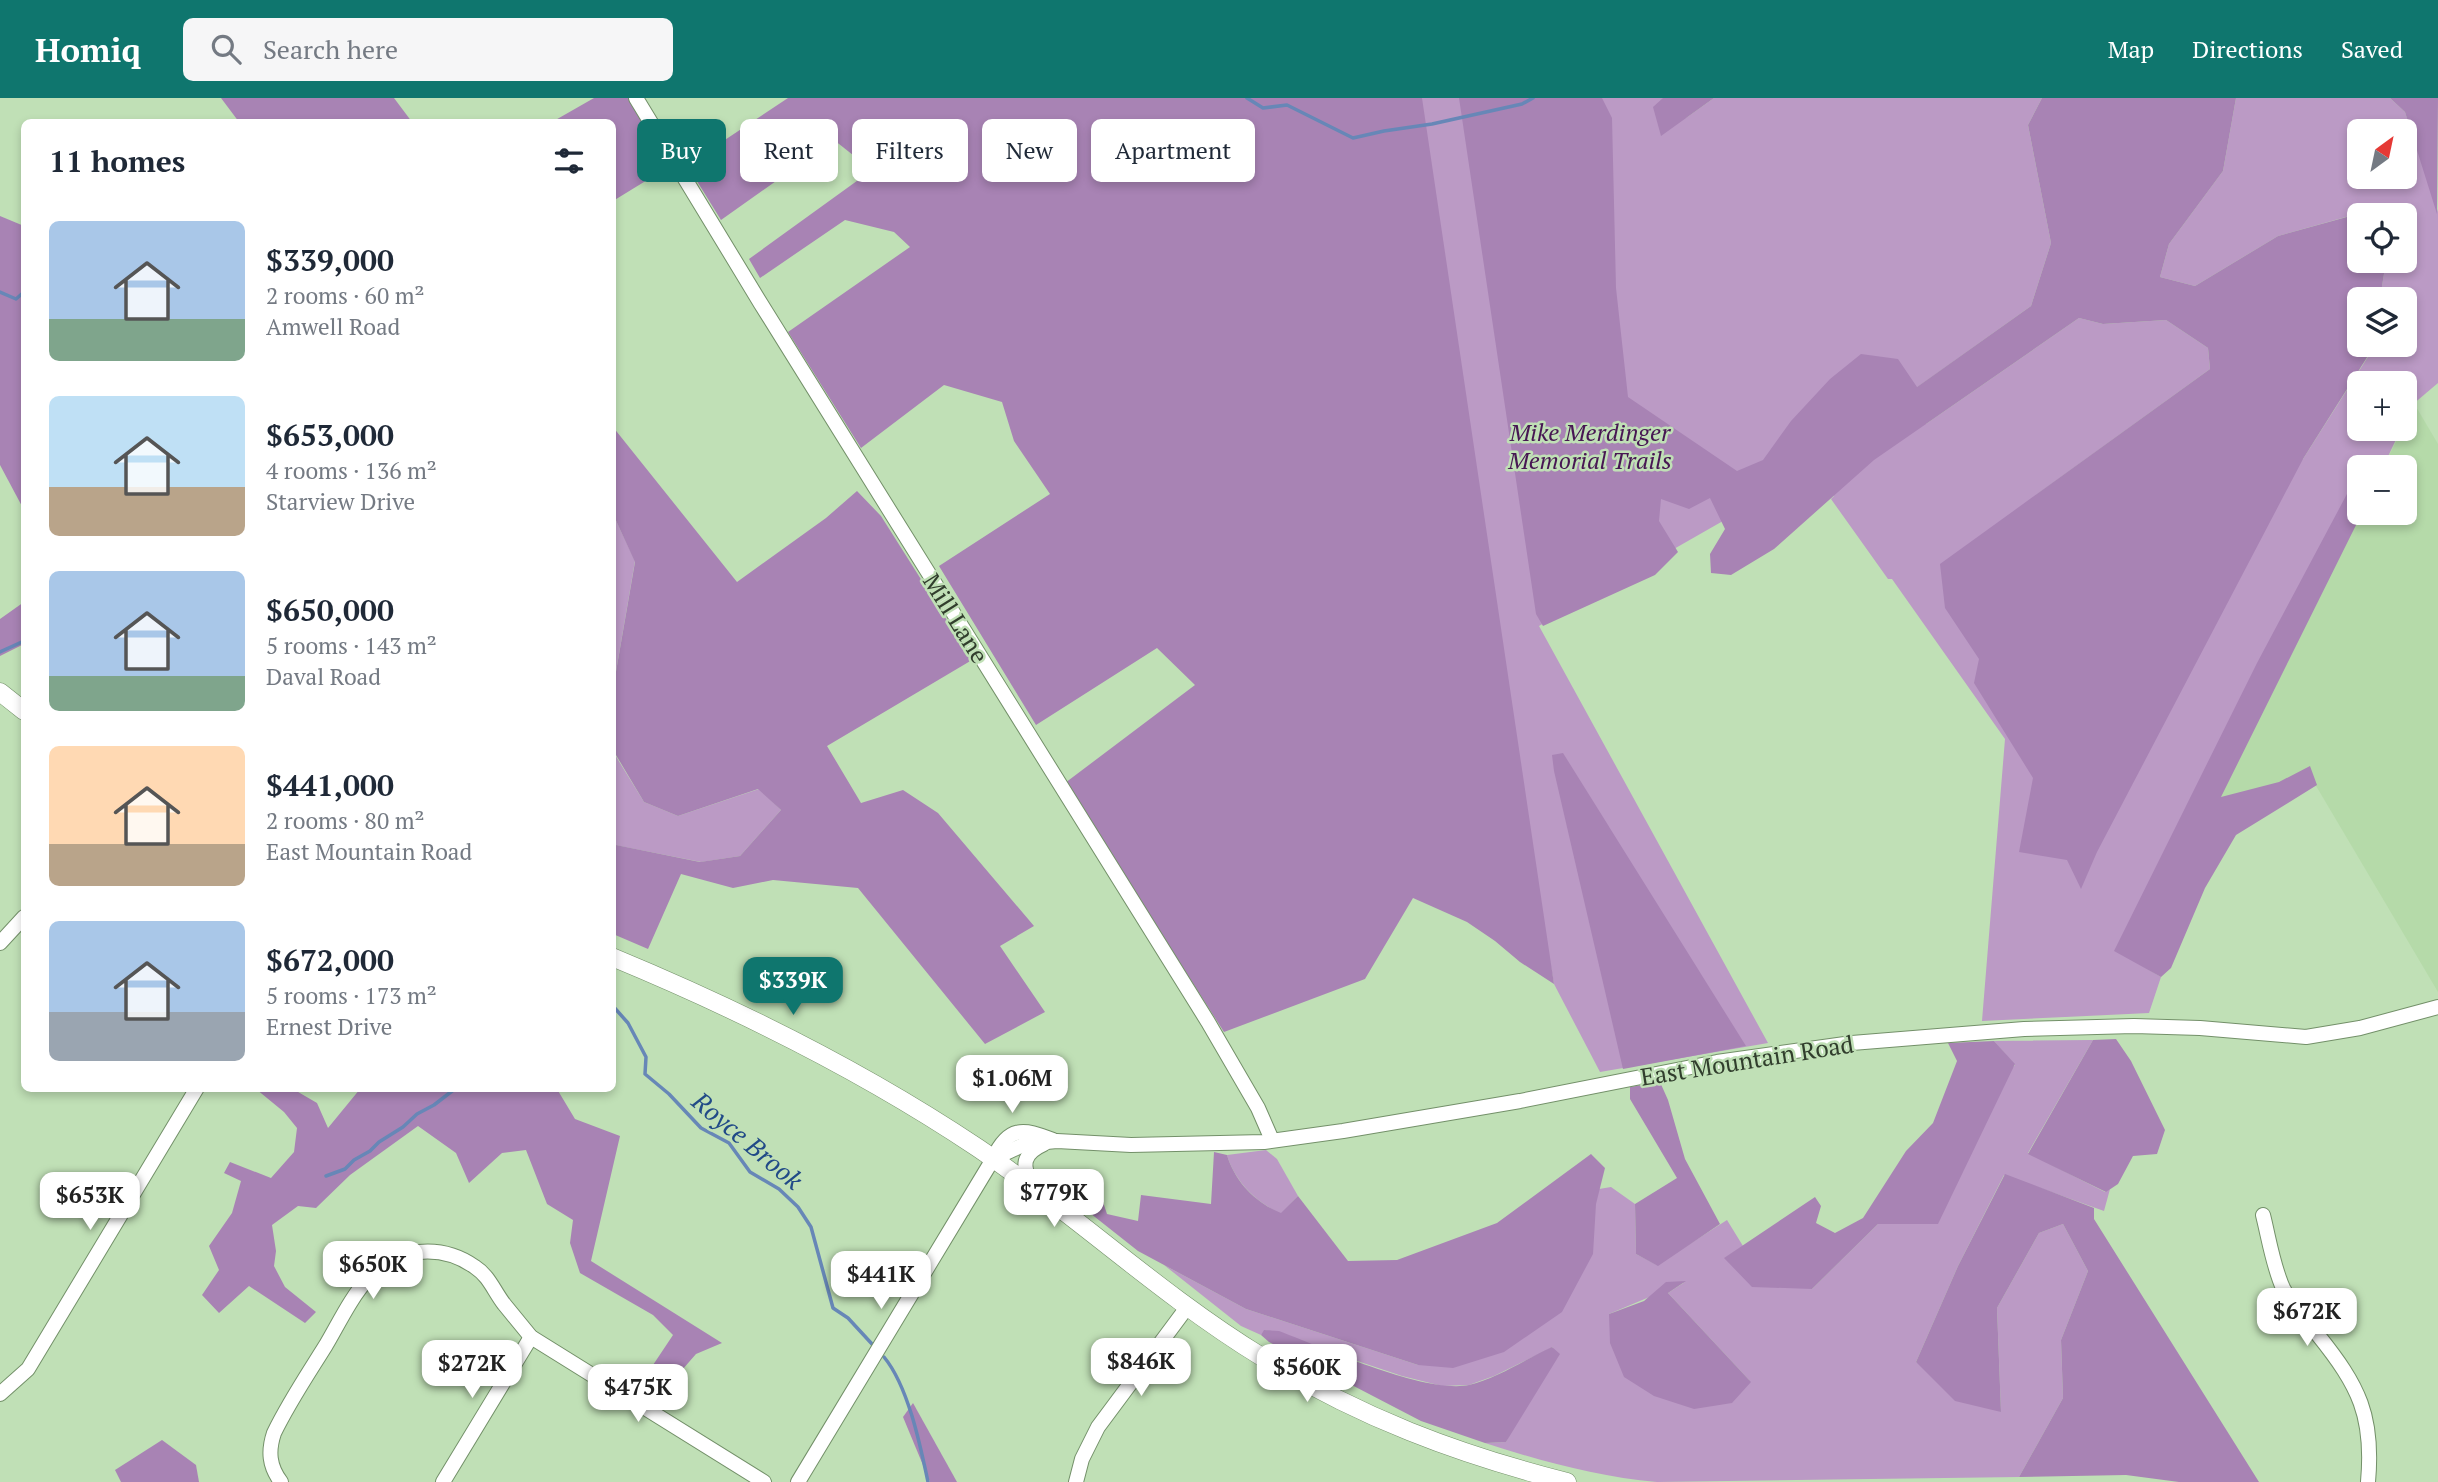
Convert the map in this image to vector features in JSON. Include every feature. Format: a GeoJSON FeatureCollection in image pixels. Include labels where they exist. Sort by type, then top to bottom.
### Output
{"type":"FeatureCollection","features":[{"type":"Feature","properties":{"kind":"main road"},"geometry":{"type":"LineString","coordinates":[[0,692],[21,708]]}},
{"type":"Feature","properties":{"kind":"main road"},"geometry":{"type":"LineString","coordinates":[[616,959],[745,1016],[833,1059],[924,1112],[993,1159],[1188,1306],[1262,1357],[1354,1408],[1456,1450],[1567,1482]]}},
{"type":"Feature","properties":{"kind":"street","name":"Mill Lane"},"geometry":{"type":"LineString","coordinates":[[636,98],[761,304],[1208,1022],[1258,1108],[1272,1140]]}},
{"type":"Feature","properties":{"kind":"street"},"geometry":{"type":"LineString","coordinates":[[0,943],[21,920]]}},
{"type":"Feature","properties":{"kind":"street","name":"East Mountain Road"},"geometry":{"type":"LineString","coordinates":[[798,1482],[993,1159],[1000,1143],[1014,1132],[1030,1131],[1051,1143],[1131,1145],[1272,1140],[1448,1114],[1717,1062],[1852,1043],[1949,1034],[2134,1026],[2200,1028],[2306,1037],[2360,1028],[2438,1007]]}},
{"type":"Feature","properties":{"kind":"street"},"geometry":{"type":"LineString","coordinates":[[0,1394],[28,1369],[195,1092]]}},
{"type":"Feature","properties":{"kind":"street"},"geometry":{"type":"LineString","coordinates":[[1037,1193],[1026,1175],[1026,1159],[1032,1149],[1051,1143]]}},
{"type":"Feature","properties":{"kind":"street"},"geometry":{"type":"LineString","coordinates":[[2263,1215],[2282,1286],[2292,1303],[2346,1371],[2362,1403],[2370,1445],[2368,1482]]}},
{"type":"Feature","properties":{"kind":"street"},"geometry":{"type":"LineString","coordinates":[[281,1482],[273,1468],[270,1446],[281,1420],[365,1280],[392,1258],[426,1251],[442,1252],[460,1258],[487,1277],[502,1302],[531,1337],[764,1482]]}},
{"type":"Feature","properties":{"kind":"street"},"geometry":{"type":"LineString","coordinates":[[1076,1482],[1082,1459],[1098,1427],[1188,1306]]}},
{"type":"Feature","properties":{"kind":"street"},"geometry":{"type":"LineString","coordinates":[[443,1482],[531,1337]]}},
{"type":"Feature","properties":{"kind":"shaded area"},"geometry":{"type":"Polygon","coordinates":[[[2417,408],[2438,444],[2438,992],[2309,774],[2216,801],[2355,525],[2417,525],[2417,455],[2389,455],[2396,441],[2417,441],[2417,408]]]}},
{"type":"Feature","properties":{"kind":"green space"},"geometry":{"type":"Polygon","coordinates":[[[221,98],[394,98],[410,119],[237,119],[221,98]]]}},
{"type":"Feature","properties":{"kind":"green space"},"geometry":{"type":"Polygon","coordinates":[[[594,98],[628,98],[641,119],[637,119],[637,182],[644,182],[616,199],[616,119],[557,119],[594,98]]]}},
{"type":"Feature","properties":{"kind":"green space"},"geometry":{"type":"Polygon","coordinates":[[[788,98],[1422,98],[1554,984],[1467,922],[1413,898],[1365,979],[1224,1032],[1065,783],[1195,685],[1157,648],[1036,725],[939,566],[1050,494],[1014,441],[1002,402],[944,385],[861,448],[788,332],[910,247],[894,232],[845,220],[760,278],[749,259],[855,182],[968,182],[968,119],[852,119],[852,154],[838,143],[838,119],[756,119],[788,98]]]}},
{"type":"Feature","properties":{"kind":"green space","name":"Mike Merdinger Memorial Trails"},"geometry":{"type":"Polygon","coordinates":[[[1396,98],[1694,98],[1686,118],[1714,98],[2042,98],[2028,125],[2051,243],[2031,306],[1916,388],[1926,424],[2079,318],[2103,324],[2166,320],[2208,348],[2210,369],[2036,495],[2303,459],[2347,390],[2347,441],[2395,441],[2389,455],[2347,455],[2347,497],[2134,961],[2161,977],[2149,1013],[1982,1021],[2005,739],[1892,579],[1888,579],[1831,499],[1834,496],[1814,469],[1539,626],[1768,1043],[1600,1072],[1554,984],[1396,98]]]}},
{"type":"Feature","properties":{"kind":"green space"},"geometry":{"type":"Polygon","coordinates":[[[1459,98],[1602,98],[1612,118],[1616,288],[1628,397],[1737,471],[1763,460],[1791,421],[1830,379],[1861,354],[1898,359],[1917,387],[2031,306],[2051,243],[2028,125],[2042,98],[2236,98],[2223,171],[2169,244],[2160,277],[2195,286],[2278,236],[2347,217],[2347,273],[2384,273],[2382,287],[2347,287],[2347,357],[2367,357],[2358,371],[2347,371],[2347,389],[2303,459],[2097,852],[2081,889],[2067,860],[2019,852],[2033,778],[1974,683],[1979,659],[1945,608],[1940,564],[2210,369],[2208,348],[2166,320],[2103,324],[2079,318],[1874,460],[1774,549],[1731,575],[1711,573],[1710,554],[1725,529],[1710,498],[1689,509],[1661,499],[1659,521],[1678,552],[1655,575],[1543,626],[1536,614],[1459,98]]]}},
{"type":"Feature","properties":{"kind":"green space"},"geometry":{"type":"Polygon","coordinates":[[[1663,98],[1714,98],[1661,136],[1653,107],[1663,98]]]}},
{"type":"Feature","properties":{"kind":"green space","name":"Mike Merdinger Memorial Trails"},"geometry":{"type":"Polygon","coordinates":[[[2236,98],[2390,98],[2405,112],[2407,119],[2347,119],[2347,189],[2417,189],[2417,148],[2438,212],[2438,383],[2417,401],[2417,371],[2359,371],[2368,357],[2417,357],[2417,287],[2382,287],[2384,273],[2417,273],[2417,203],[2347,203],[2347,217],[2278,236],[2195,286],[2160,277],[2169,244],[2223,171],[2236,98]]]}},
{"type":"Feature","properties":{"kind":"green space"},"geometry":{"type":"Polygon","coordinates":[[[2390,98],[2438,98],[2437,214],[2417,150],[2417,119],[2407,119],[2405,112],[2390,98]]]}},
{"type":"Feature","properties":{"kind":"green space"},"geometry":{"type":"Polygon","coordinates":[[[740,130],[740,182],[775,182],[721,220],[698,182],[726,182],[726,139],[740,130]]]}},
{"type":"Feature","properties":{"kind":"green space"},"geometry":{"type":"Polygon","coordinates":[[[0,216],[21,225],[21,504],[0,465],[0,216]]]}},
{"type":"Feature","properties":{"kind":"green space"},"geometry":{"type":"Polygon","coordinates":[[[616,431],[737,582],[826,518],[857,491],[881,516],[972,660],[827,746],[861,803],[903,790],[938,813],[1034,926],[1000,946],[1045,1012],[985,1044],[858,888],[773,880],[733,888],[681,874],[648,949],[616,935],[616,845],[700,862],[740,856],[781,810],[758,789],[678,816],[644,802],[616,755],[616,672],[635,562],[616,521],[616,431]]]}},
{"type":"Feature","properties":{"kind":"green space"},"geometry":{"type":"Polygon","coordinates":[[[2347,494],[2347,525],[2356,525],[2221,797],[2279,782],[2310,766],[2317,785],[2236,835],[2205,888],[2171,968],[2161,977],[2114,951],[2257,663],[2347,494]]]}},
{"type":"Feature","properties":{"kind":"green space"},"geometry":{"type":"Polygon","coordinates":[[[616,520],[635,561],[616,672],[616,520]]]}},
{"type":"Feature","properties":{"kind":"green space"},"geometry":{"type":"Polygon","coordinates":[[[21,604],[21,646],[0,656],[0,619],[21,604]]]}},
{"type":"Feature","properties":{"kind":"green space"},"geometry":{"type":"Polygon","coordinates":[[[1563,753],[1746,1046],[1623,1069],[1554,771],[1552,755],[1563,753]]]}},
{"type":"Feature","properties":{"kind":"green space"},"geometry":{"type":"Polygon","coordinates":[[[616,756],[644,802],[678,816],[759,789],[781,810],[740,856],[701,862],[616,845],[616,756]]]}},
{"type":"Feature","properties":{"kind":"green space"},"geometry":{"type":"Polygon","coordinates":[[[2116,1039],[2131,1061],[2165,1130],[2157,1154],[2133,1156],[2118,1184],[2106,1192],[2028,1154],[2093,1040],[2116,1039]]]}},
{"type":"Feature","properties":{"kind":"green space"},"geometry":{"type":"Polygon","coordinates":[[[2093,1040],[2028,1153],[2105,1192],[2110,1189],[2104,1211],[2004,1175],[1958,1266],[1916,1362],[2001,1412],[1997,1308],[2039,1233],[2063,1224],[2088,1271],[2061,1340],[2063,1398],[2019,1477],[1657,1482],[1570,1467],[1485,1443],[1506,1442],[1553,1347],[1494,1376],[1469,1385],[1442,1386],[1402,1376],[1265,1330],[1261,1335],[1241,1326],[1164,1265],[1246,1309],[1418,1365],[1595,1204],[1599,1189],[1611,1187],[1635,1204],[1636,1254],[1657,1265],[1727,1220],[1743,1246],[1725,1258],[1812,1289],[1878,1224],[2015,1065],[1994,1041],[2093,1040]],[[1685,1282],[1609,1314],[1750,1381],[1668,1293],[1685,1282]]]}},
{"type":"Feature","properties":{"kind":"green space"},"geometry":{"type":"Polygon","coordinates":[[[1994,1041],[2015,1064],[1938,1224],[1878,1224],[1812,1289],[1752,1287],[1724,1258],[1815,1197],[1821,1206],[1816,1223],[1835,1233],[1863,1218],[1906,1151],[1933,1123],[1957,1061],[1948,1043],[1994,1041]]]}},
{"type":"Feature","properties":{"kind":"green space"},"geometry":{"type":"Polygon","coordinates":[[[1660,1082],[1685,1159],[1720,1224],[1658,1266],[1636,1254],[1635,1204],[1677,1178],[1630,1099],[1630,1087],[1660,1082]]]}},
{"type":"Feature","properties":{"kind":"green space"},"geometry":{"type":"Polygon","coordinates":[[[260,1092],[298,1092],[317,1103],[328,1128],[358,1092],[559,1092],[575,1119],[620,1136],[591,1261],[722,1343],[696,1354],[655,1401],[639,1386],[673,1335],[653,1315],[580,1273],[570,1243],[573,1220],[547,1204],[526,1150],[502,1153],[469,1183],[456,1153],[418,1126],[350,1175],[316,1208],[298,1206],[272,1225],[276,1251],[274,1266],[285,1287],[316,1312],[305,1323],[249,1286],[219,1313],[202,1295],[219,1270],[209,1246],[232,1213],[241,1181],[224,1173],[230,1162],[271,1178],[294,1152],[297,1128],[284,1112],[260,1092]]]}},
{"type":"Feature","properties":{"kind":"green space"},"geometry":{"type":"Polygon","coordinates":[[[1266,1150],[1277,1159],[1298,1196],[1281,1214],[1263,1204],[1248,1190],[1235,1174],[1227,1155],[1266,1150]]]}},
{"type":"Feature","properties":{"kind":"green space"},"geometry":{"type":"Polygon","coordinates":[[[1214,1152],[1227,1155],[1241,1183],[1272,1209],[1281,1213],[1298,1196],[1348,1261],[1397,1260],[1497,1223],[1591,1154],[1605,1168],[1596,1204],[1593,1254],[1562,1312],[1504,1352],[1453,1368],[1418,1365],[1246,1309],[1138,1251],[1076,1202],[1101,1196],[1107,1214],[1138,1221],[1141,1195],[1211,1204],[1214,1152]]]}},
{"type":"Feature","properties":{"kind":"green space"},"geometry":{"type":"Polygon","coordinates":[[[2005,1174],[2094,1208],[2094,1219],[2259,1482],[2179,1482],[2126,1475],[2019,1477],[2063,1398],[2061,1340],[2088,1271],[2063,1224],[2039,1233],[1997,1308],[2001,1412],[1955,1401],[1916,1362],[1958,1266],[2005,1174]]]}},
{"type":"Feature","properties":{"kind":"green space"},"geometry":{"type":"Polygon","coordinates":[[[1686,1281],[1668,1293],[1751,1382],[1732,1403],[1694,1409],[1654,1396],[1624,1377],[1610,1343],[1609,1314],[1644,1301],[1666,1282],[1686,1281]]]}},
{"type":"Feature","properties":{"kind":"green space"},"geometry":{"type":"Polygon","coordinates":[[[1264,1330],[1279,1331],[1374,1368],[1427,1383],[1450,1386],[1469,1385],[1491,1378],[1552,1347],[1560,1354],[1506,1442],[1485,1443],[1421,1421],[1269,1342],[1261,1335],[1264,1330]]]}},
{"type":"Feature","properties":{"kind":"green space"},"geometry":{"type":"Polygon","coordinates":[[[913,1403],[957,1482],[930,1482],[903,1417],[913,1403]]]}},
{"type":"Feature","properties":{"kind":"green space"},"geometry":{"type":"Polygon","coordinates":[[[162,1440],[196,1465],[199,1482],[121,1482],[115,1470],[162,1440]]]}},
{"type":"Feature","properties":{"kind":"waterway"},"geometry":{"type":"LineString","coordinates":[[1247,98],[1263,108],[1287,105],[1353,138],[1432,124],[1522,104],[1533,98]]}},
{"type":"Feature","properties":{"kind":"waterway"},"geometry":{"type":"LineString","coordinates":[[0,292],[16,299],[21,295]]}},
{"type":"Feature","properties":{"kind":"waterway"},"geometry":{"type":"LineString","coordinates":[[0,652],[21,642]]}},
{"type":"Feature","properties":{"kind":"waterway","name":"Royce Brook"},"geometry":{"type":"LineString","coordinates":[[616,1010],[628,1023],[646,1057],[645,1074],[669,1094],[701,1128],[729,1143],[750,1172],[779,1189],[798,1207],[811,1227],[833,1308],[848,1318],[872,1344]]}},
{"type":"Feature","properties":{"kind":"waterway"},"geometry":{"type":"LineString","coordinates":[[326,1176],[345,1169],[417,1114],[451,1092]]}},
{"type":"Feature","properties":{"kind":"waterway","name":"Royce Brook"},"geometry":{"type":"LineString","coordinates":[[884,1357],[900,1383],[906,1399],[928,1482]]}}]}
